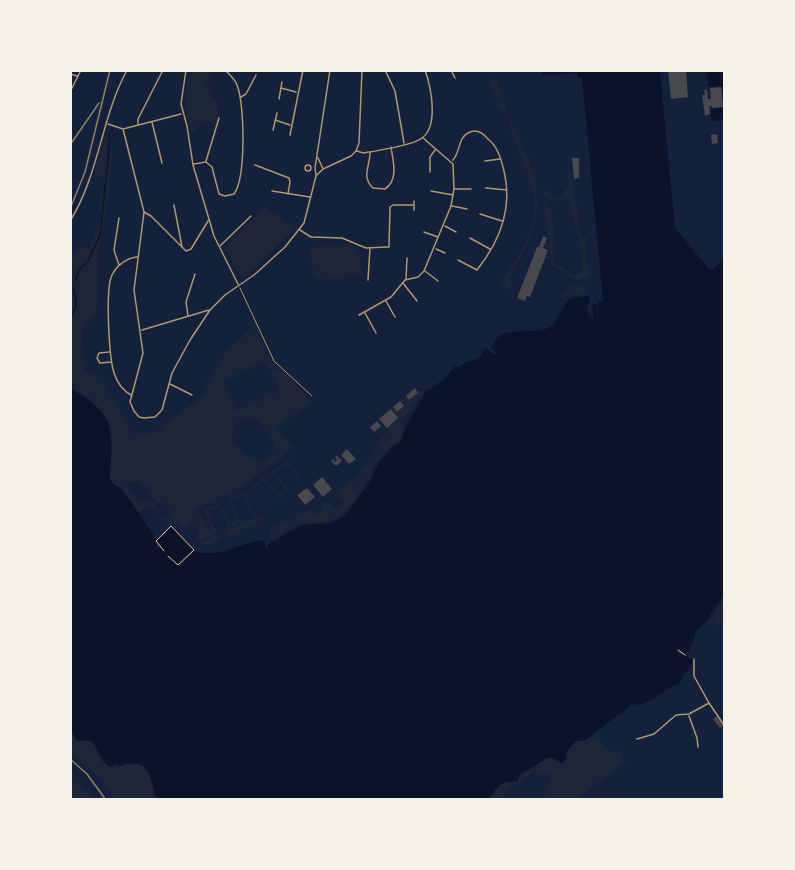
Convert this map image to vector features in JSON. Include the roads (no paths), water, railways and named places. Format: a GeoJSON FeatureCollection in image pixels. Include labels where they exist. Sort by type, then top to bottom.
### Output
{"type":"FeatureCollection","features":[{"type":"Feature","properties":{"kind":"street"},"geometry":{"type":"LineString","coordinates":[[70,92],[81,70]]}},
{"type":"Feature","properties":{"kind":"street"},"geometry":{"type":"LineString","coordinates":[[70,221],[79,207],[90,179],[116,95],[127,70]]}},
{"type":"Feature","properties":{"kind":"street"},"geometry":{"type":"LineString","coordinates":[[138,124],[138,119],[163,70]]}},
{"type":"Feature","properties":{"kind":"street"},"geometry":{"type":"LineString","coordinates":[[186,70],[181,97],[182,113],[188,126],[193,165],[219,247],[239,285]]}},
{"type":"Feature","properties":{"kind":"street"},"geometry":{"type":"LineString","coordinates":[[206,162],[212,167],[219,194],[225,196],[234,194],[237,189],[243,148],[240,98],[236,82],[225,70]]}},
{"type":"Feature","properties":{"kind":"street"},"geometry":{"type":"LineString","coordinates":[[290,135],[303,70]]}},
{"type":"Feature","properties":{"kind":"street"},"geometry":{"type":"LineString","coordinates":[[123,129],[144,212],[134,300],[143,346],[142,361],[131,406],[139,417],[155,417],[164,406],[178,361],[210,310],[225,295],[267,264],[300,230],[308,213],[316,176],[316,162],[330,70]]}},
{"type":"Feature","properties":{"kind":"street"},"geometry":{"type":"LineString","coordinates":[[316,176],[323,169],[345,160],[356,151],[359,143],[362,70]]}},
{"type":"Feature","properties":{"kind":"street"},"geometry":{"type":"LineString","coordinates":[[385,70],[395,91],[404,144]]}},
{"type":"Feature","properties":{"kind":"street"},"geometry":{"type":"LineString","coordinates":[[356,151],[370,152],[423,138],[429,129],[432,105],[425,70]]}},
{"type":"Feature","properties":{"kind":"street"},"geometry":{"type":"LineString","coordinates":[[452,70],[454,78]]}},
{"type":"Feature","properties":{"kind":"street"},"geometry":{"type":"LineString","coordinates":[[70,74],[78,76]]}},
{"type":"Feature","properties":{"kind":"street"},"geometry":{"type":"LineString","coordinates":[[240,98],[246,94],[256,79],[256,75]]}},
{"type":"Feature","properties":{"kind":"street"},"geometry":{"type":"LineString","coordinates":[[279,99],[282,81]]}},
{"type":"Feature","properties":{"kind":"street"},"geometry":{"type":"LineString","coordinates":[[281,88],[297,93]]}},
{"type":"Feature","properties":{"kind":"street"},"geometry":{"type":"LineString","coordinates":[[107,124],[123,129],[182,113]]}},
{"type":"Feature","properties":{"kind":"street"},"geometry":{"type":"LineString","coordinates":[[273,130],[277,113]]}},
{"type":"Feature","properties":{"kind":"street"},"geometry":{"type":"LineString","coordinates":[[206,162],[219,118]]}},
{"type":"Feature","properties":{"kind":"street"},"geometry":{"type":"LineString","coordinates":[[275,120],[291,125]]}},
{"type":"Feature","properties":{"kind":"street"},"geometry":{"type":"LineString","coordinates":[[151,122],[162,163]]}},
{"type":"Feature","properties":{"kind":"street"},"geometry":{"type":"LineString","coordinates":[[405,280],[418,277],[424,271],[435,248],[454,195],[452,161],[458,153],[462,139],[468,132],[481,132],[493,143],[501,158],[508,190],[503,221],[491,250],[477,270],[458,260]]}},
{"type":"Feature","properties":{"kind":"street"},"geometry":{"type":"LineString","coordinates":[[423,138],[452,161]]}},
{"type":"Feature","properties":{"kind":"street"},"geometry":{"type":"LineString","coordinates":[[370,152],[367,182],[373,188],[385,189],[394,177],[391,147]]}},
{"type":"Feature","properties":{"kind":"street"},"geometry":{"type":"LineString","coordinates":[[430,172],[430,157],[436,150]]}},
{"type":"Feature","properties":{"kind":"street"},"geometry":{"type":"LineString","coordinates":[[317,157],[323,169]]}},
{"type":"Feature","properties":{"kind":"street"},"geometry":{"type":"LineString","coordinates":[[484,161],[501,158]]}},
{"type":"Feature","properties":{"kind":"street"},"geometry":{"type":"LineString","coordinates":[[193,165],[206,162]]}},
{"type":"Feature","properties":{"kind":"street"},"geometry":{"type":"LineString","coordinates":[[311,167],[316,162]]}},
{"type":"Feature","properties":{"kind":"street"},"geometry":{"type":"LineString","coordinates":[[255,165],[289,178],[288,194]]}},
{"type":"Feature","properties":{"kind":"street"},"geometry":{"type":"LineString","coordinates":[[486,188],[508,190]]}},
{"type":"Feature","properties":{"kind":"street"},"geometry":{"type":"LineString","coordinates":[[454,189],[471,189]]}},
{"type":"Feature","properties":{"kind":"street"},"geometry":{"type":"LineString","coordinates":[[272,191],[311,197]]}},
{"type":"Feature","properties":{"kind":"street"},"geometry":{"type":"LineString","coordinates":[[431,191],[454,195]]}},
{"type":"Feature","properties":{"kind":"street"},"geometry":{"type":"LineString","coordinates":[[414,201],[414,210]]}},
{"type":"Feature","properties":{"kind":"street"},"geometry":{"type":"LineString","coordinates":[[174,205],[182,247]]}},
{"type":"Feature","properties":{"kind":"street"},"geometry":{"type":"LineString","coordinates":[[300,230],[311,237],[342,238],[370,248],[389,247],[391,206],[414,205]]}},
{"type":"Feature","properties":{"kind":"street"},"geometry":{"type":"LineString","coordinates":[[451,206],[467,209]]}},
{"type":"Feature","properties":{"kind":"street"},"geometry":{"type":"LineString","coordinates":[[144,212],[151,216],[184,250],[189,251],[209,220]]}},
{"type":"Feature","properties":{"kind":"street"},"geometry":{"type":"LineString","coordinates":[[480,214],[503,221]]}},
{"type":"Feature","properties":{"kind":"street"},"geometry":{"type":"LineString","coordinates":[[219,247],[251,216]]}},
{"type":"Feature","properties":{"kind":"street"},"geometry":{"type":"LineString","coordinates":[[119,218],[114,250],[119,266]]}},
{"type":"Feature","properties":{"kind":"street"},"geometry":{"type":"LineString","coordinates":[[444,225],[456,232]]}},
{"type":"Feature","properties":{"kind":"street"},"geometry":{"type":"LineString","coordinates":[[424,232],[439,237]]}},
{"type":"Feature","properties":{"kind":"street"},"geometry":{"type":"LineString","coordinates":[[470,238],[491,250]]}},
{"type":"Feature","properties":{"kind":"street"},"geometry":{"type":"LineString","coordinates":[[368,280],[370,248]]}},
{"type":"Feature","properties":{"kind":"street"},"geometry":{"type":"LineString","coordinates":[[435,248],[445,253]]}},
{"type":"Feature","properties":{"kind":"street"},"geometry":{"type":"LineString","coordinates":[[132,395],[121,388],[114,371],[108,288],[111,276],[119,266],[129,259],[138,257]]}},
{"type":"Feature","properties":{"kind":"street"},"geometry":{"type":"LineString","coordinates":[[359,315],[395,293],[405,280],[407,258]]}},
{"type":"Feature","properties":{"kind":"street"},"geometry":{"type":"LineString","coordinates":[[424,271],[438,281]]}},
{"type":"Feature","properties":{"kind":"street"},"geometry":{"type":"LineString","coordinates":[[368,273],[372,274]]}},
{"type":"Feature","properties":{"kind":"street"},"geometry":{"type":"LineString","coordinates":[[188,317],[186,303],[195,274]]}},
{"type":"Feature","properties":{"kind":"street"},"geometry":{"type":"LineString","coordinates":[[402,284],[417,301]]}},
{"type":"Feature","properties":{"kind":"street"},"geometry":{"type":"LineString","coordinates":[[386,300],[395,317]]}},
{"type":"Feature","properties":{"kind":"street"},"geometry":{"type":"LineString","coordinates":[[140,330],[210,310]]}},
{"type":"Feature","properties":{"kind":"street"},"geometry":{"type":"LineString","coordinates":[[364,312],[376,333]]}},
{"type":"Feature","properties":{"kind":"street"},"geometry":{"type":"LineString","coordinates":[[111,352],[99,353],[97,358],[100,363],[112,362]]}},
{"type":"Feature","properties":{"kind":"street"},"geometry":{"type":"LineString","coordinates":[[169,384],[192,395]]}},
{"type":"Feature","properties":{"kind":"street"},"geometry":{"type":"LineString","coordinates":[[694,659],[694,676],[709,704],[724,724]]}},
{"type":"Feature","properties":{"kind":"street"},"geometry":{"type":"LineString","coordinates":[[637,739],[654,734],[676,716],[689,714],[709,704]]}},
{"type":"Feature","properties":{"kind":"street"},"geometry":{"type":"LineString","coordinates":[[689,714],[698,747]]}},
{"type":"Feature","properties":{"kind":"lane"},"geometry":{"type":"LineString","coordinates":[[239,285],[274,361],[312,396]]}},
{"type":"Feature","properties":{"kind":"waterway"},"geometry":{"type":"LineString","coordinates":[[76,280],[78,271],[88,261],[100,236],[109,135]]}},
{"type":"Feature","properties":{"kind":"waterway"},"geometry":{"type":"LineString","coordinates":[[70,320],[76,305],[74,289]]}},
{"type":"Feature","properties":{"kind":"railway"},"geometry":{"type":"LineString","coordinates":[[70,209],[85,172],[110,70]]}},
{"type":"Feature","properties":{"kind":"railway"},"geometry":{"type":"LineString","coordinates":[[70,145],[99,103]]}},
{"type":"Feature","properties":{"kind":"railway"},"geometry":{"type":"LineString","coordinates":[[70,759],[87,774],[106,800]]}}]}
